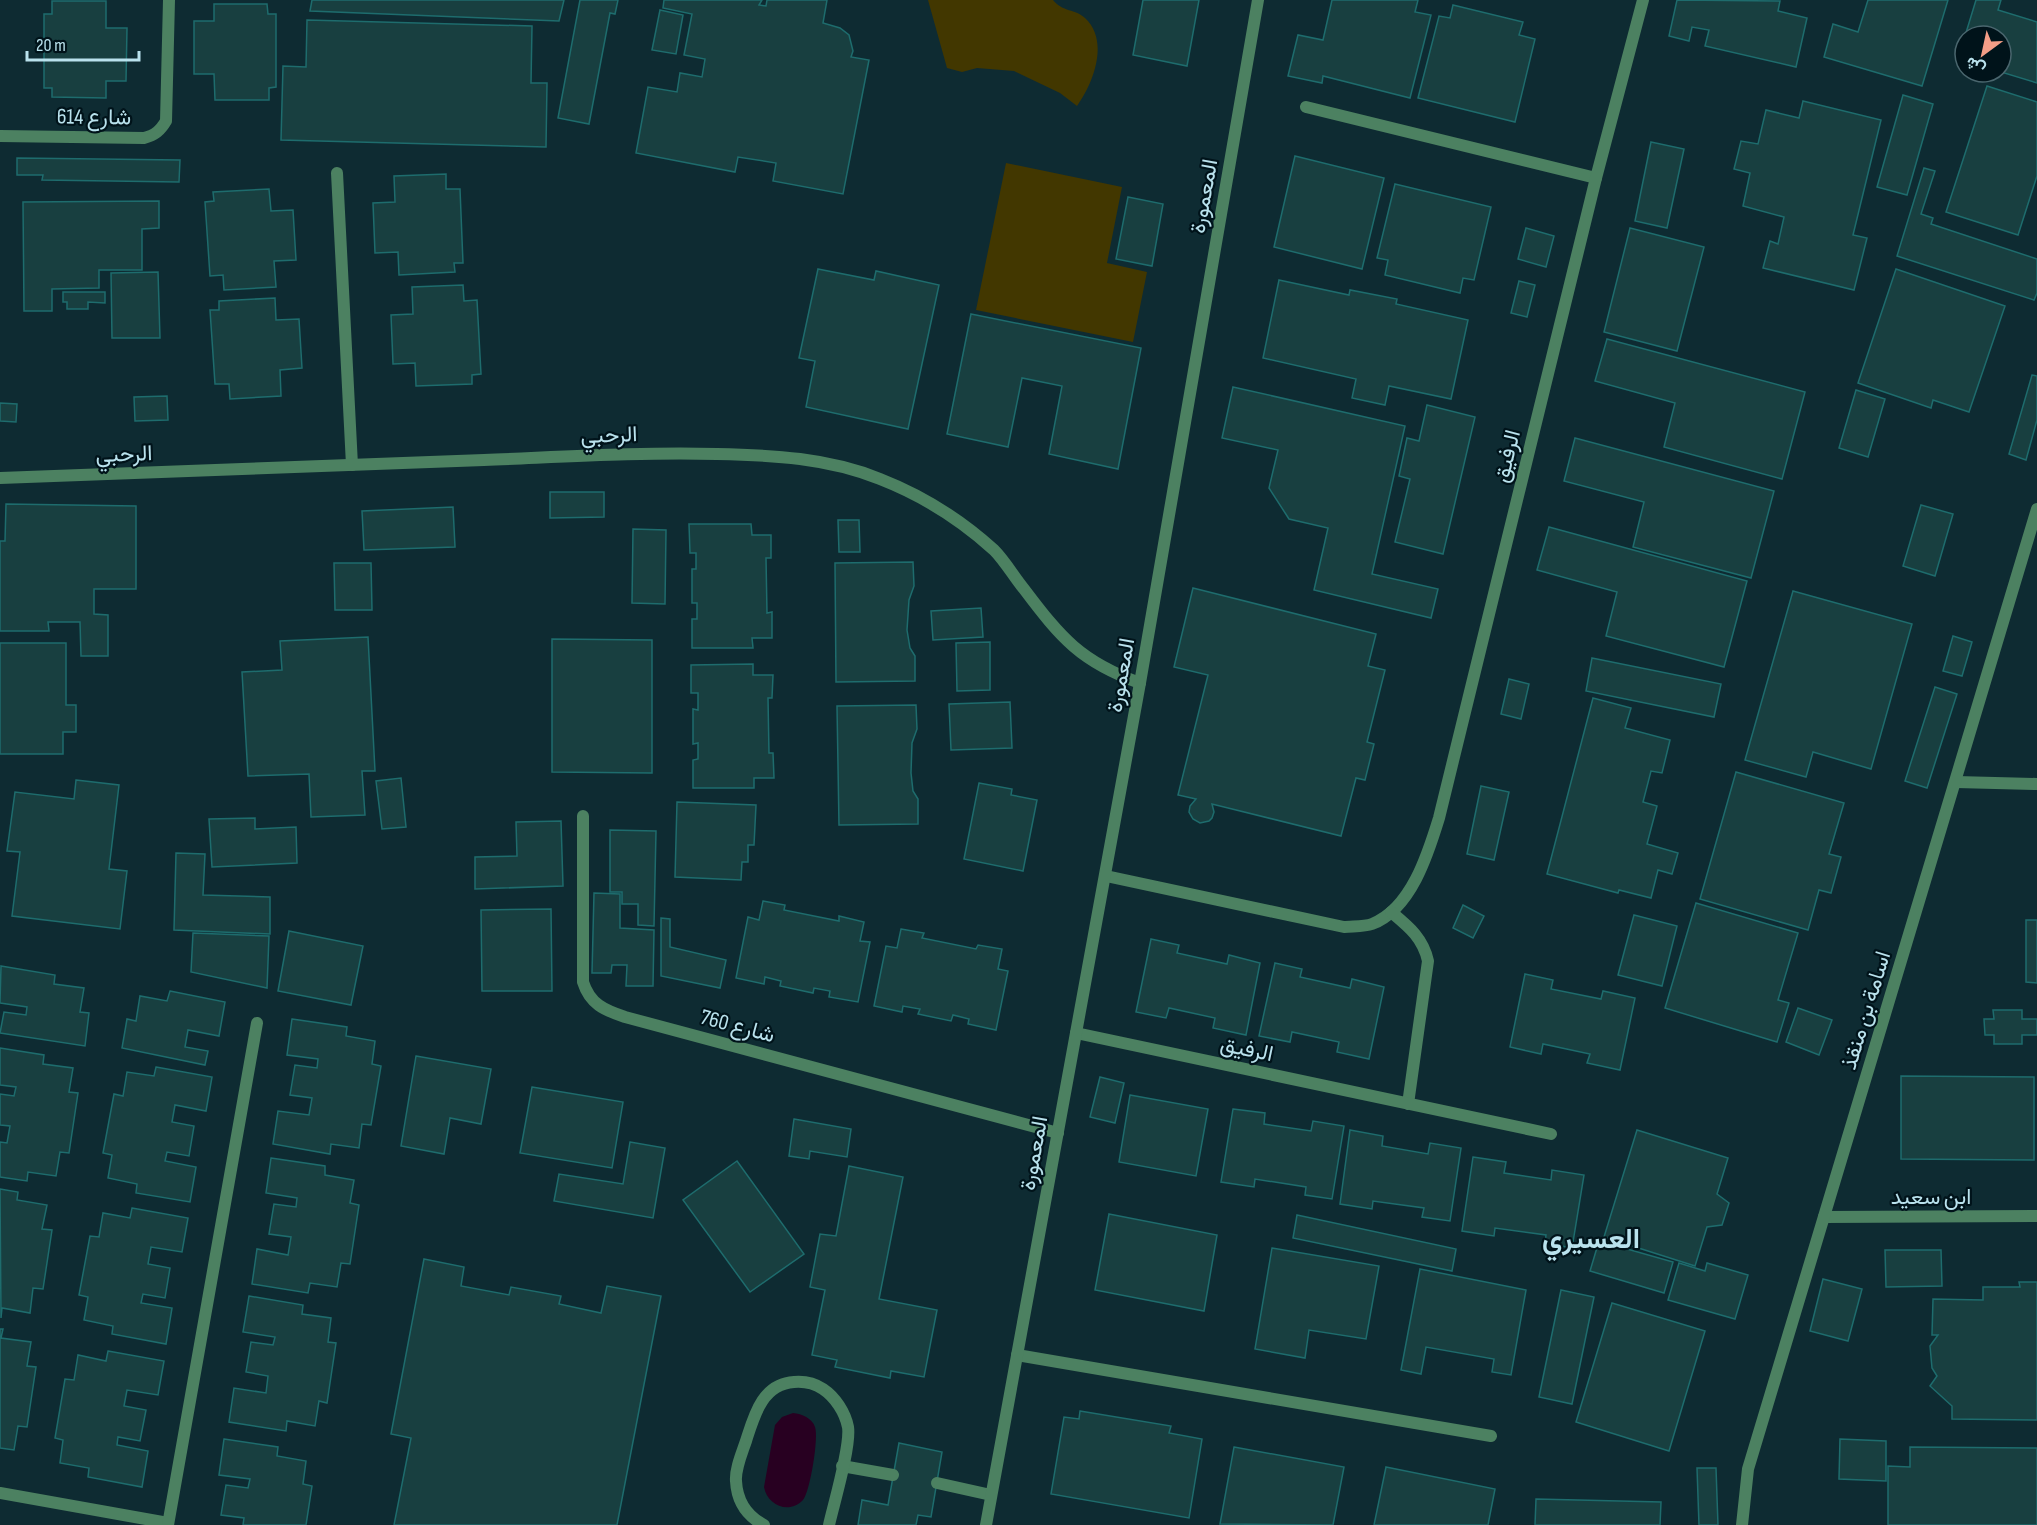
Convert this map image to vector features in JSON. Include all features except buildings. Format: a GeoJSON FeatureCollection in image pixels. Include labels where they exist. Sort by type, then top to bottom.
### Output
{"type":"FeatureCollection","features":[{"type":"Feature","properties":{"kind":"street","name":"شارع 614"},"geometry":{"type":"LineString","coordinates":[[0,136],[144,138],[154,135],[166,121],[169,0]]}},
{"type":"Feature","properties":{"kind":"street","name":"المعمورة"},"geometry":{"type":"LineString","coordinates":[[986,1525],[1106,876],[1258,0]]}},
{"type":"Feature","properties":{"kind":"street","name":"الرفيق"},"geometry":{"type":"LineString","coordinates":[[1106,876],[1344,927],[1371,925],[1391,912],[1412,887],[1430,849],[1439,818],[1596,178],[1643,0]]}},
{"type":"Feature","properties":{"kind":"street"},"geometry":{"type":"LineString","coordinates":[[1306,107],[1596,178]]}},
{"type":"Feature","properties":{"kind":"street"},"geometry":{"type":"LineString","coordinates":[[338,173],[352,465]]}},
{"type":"Feature","properties":{"kind":"street","name":"الرحبي"},"geometry":{"type":"LineString","coordinates":[[0,478],[682,453],[800,459],[839,466],[878,478],[914,494],[956,520],[995,552],[1065,641],[1113,673],[1140,683]]}},
{"type":"Feature","properties":{"kind":"street","name":"اسامة بن منقذ"},"geometry":{"type":"LineString","coordinates":[[1742,1525],[1748,1469],[2037,509]]}},
{"type":"Feature","properties":{"kind":"street"},"geometry":{"type":"LineString","coordinates":[[1956,782],[2037,784]]}},
{"type":"Feature","properties":{"kind":"street","name":"شارع 760"},"geometry":{"type":"LineString","coordinates":[[583,816],[583,982],[586,993],[595,1004],[625,1017],[1058,1133]]}},
{"type":"Feature","properties":{"kind":"street"},"geometry":{"type":"LineString","coordinates":[[1391,912],[1417,934],[1425,948],[1428,961],[1408,1104]]}},
{"type":"Feature","properties":{"kind":"street"},"geometry":{"type":"LineString","coordinates":[[0,1493],[168,1524],[257,1023]]}},
{"type":"Feature","properties":{"kind":"street","name":"الرفيق"},"geometry":{"type":"LineString","coordinates":[[1076,1034],[1551,1134]]}},
{"type":"Feature","properties":{"kind":"street","name":"ابن سعيد"},"geometry":{"type":"LineString","coordinates":[[1824,1217],[2037,1216]]}},
{"type":"Feature","properties":{"kind":"street"},"geometry":{"type":"LineString","coordinates":[[1017,1355],[1491,1436]]}},
{"type":"Feature","properties":{"kind":"street"},"geometry":{"type":"LineString","coordinates":[[764,1525],[753,1519],[742,1506],[736,1480],[740,1460],[754,1415],[765,1396],[788,1382],[802,1381],[814,1383],[831,1394],[843,1412],[848,1428],[830,1525]]}},
{"type":"Feature","properties":{"kind":"street"},"geometry":{"type":"LineString","coordinates":[[842,1466],[893,1475]]}},
{"type":"Feature","properties":{"kind":"street"},"geometry":{"type":"LineString","coordinates":[[937,1483],[991,1495]]}},
{"type":"Feature","properties":{"kind":"shaded area"},"geometry":{"type":"Polygon","coordinates":[[[928,0],[1053,0],[1061,7],[1081,15],[1092,27],[1097,38],[1098,50],[1089,86],[1077,106],[1060,93],[1014,71],[977,68],[962,72],[947,68],[928,0]]]}},
{"type":"Feature","properties":{"kind":"shaded area"},"geometry":{"type":"Polygon","coordinates":[[[1006,163],[1122,187],[1107,263],[1147,272],[1133,342],[976,310],[1006,163]]]}},
{"type":"Feature","properties":{"kind":"shaded area"},"geometry":{"type":"Polygon","coordinates":[[[793,1413],[803,1415],[812,1421],[815,1427],[816,1442],[806,1495],[797,1504],[785,1507],[769,1499],[764,1487],[775,1425],[782,1417],[793,1413]]]}},
{"type":"Feature","properties":{"kind":"district","name":"العسيري"},"geometry":{"type":"Point","coordinates":[1591,1238]}}]}
